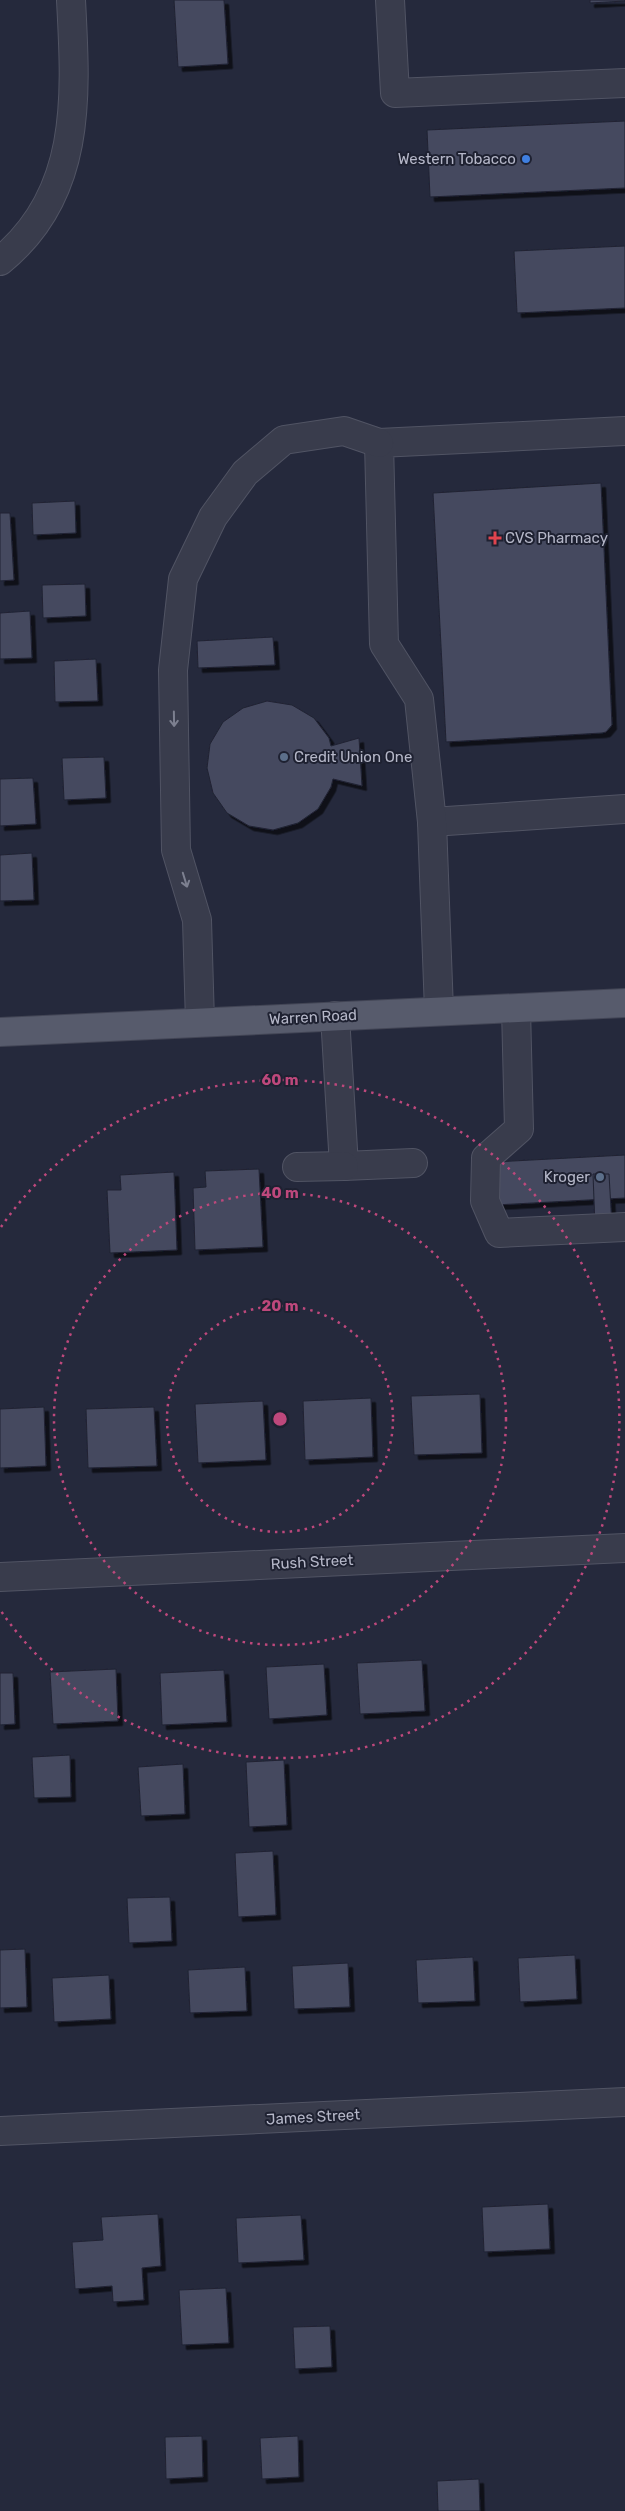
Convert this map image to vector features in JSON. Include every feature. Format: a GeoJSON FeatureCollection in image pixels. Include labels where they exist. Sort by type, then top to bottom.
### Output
{"type":"FeatureCollection","features":[{"type":"Feature","properties":{"kind":"main road","name":"Warren Road"},"geometry":{"type":"LineString","coordinates":[[0,1032],[625,1003]]}},
{"type":"Feature","properties":{"kind":"street"},"geometry":{"type":"LineString","coordinates":[[0,261],[25,236],[42,212],[58,181],[67,155],[72,125],[74,69],[71,0]]}},
{"type":"Feature","properties":{"kind":"street"},"geometry":{"type":"LineString","coordinates":[[390,0],[395,93],[625,83]]}},
{"type":"Feature","properties":{"kind":"street"},"geometry":{"type":"LineString","coordinates":[[200,1022],[197,920],[176,850],[173,670],[183,579],[213,517],[245,473],[284,440],[344,431],[378,443],[625,431]]}},
{"type":"Feature","properties":{"kind":"street"},"geometry":{"type":"LineString","coordinates":[[378,443],[384,644],[419,699],[432,822],[439,1011]]}},
{"type":"Feature","properties":{"kind":"street"},"geometry":{"type":"LineString","coordinates":[[432,822],[625,809]]}},
{"type":"Feature","properties":{"kind":"street"},"geometry":{"type":"LineString","coordinates":[[516,1009],[519,1129],[486,1158],[485,1201],[499,1233],[625,1227]]}},
{"type":"Feature","properties":{"kind":"street"},"geometry":{"type":"LineString","coordinates":[[335,1016],[344,1166]]}},
{"type":"Feature","properties":{"kind":"street"},"geometry":{"type":"LineString","coordinates":[[297,1167],[414,1163]]}},
{"type":"Feature","properties":{"kind":"street","name":"Rush Street"},"geometry":{"type":"LineString","coordinates":[[0,1576],[625,1548]]}},
{"type":"Feature","properties":{"kind":"street","name":"James Street"},"geometry":{"type":"LineString","coordinates":[[0,2131],[625,2102]]}},
{"type":"Feature","properties":{"kind":"building"},"geometry":{"type":"Polygon","coordinates":[[[174,0],[224,0],[228,64],[178,67],[174,0]]]}},
{"type":"Feature","properties":{"kind":"building"},"geometry":{"type":"Polygon","coordinates":[[[590,0],[625,0],[625,1],[590,3],[590,0]]]}},
{"type":"Feature","properties":{"kind":"building","name":"Western Tobacco"},"geometry":{"type":"Polygon","coordinates":[[[625,121],[625,188],[430,197],[427,130],[625,121]]]}},
{"type":"Feature","properties":{"kind":"building"},"geometry":{"type":"Polygon","coordinates":[[[625,246],[625,308],[517,313],[514,251],[625,246]]]}},
{"type":"Feature","properties":{"kind":"building","name":"CVS Pharmacy"},"geometry":{"type":"Polygon","coordinates":[[[601,483],[612,725],[606,732],[602,733],[446,742],[433,493],[601,483]]]}},
{"type":"Feature","properties":{"kind":"building"},"geometry":{"type":"Polygon","coordinates":[[[75,501],[76,533],[33,535],[32,503],[75,501]]]}},
{"type":"Feature","properties":{"kind":"building"},"geometry":{"type":"Polygon","coordinates":[[[0,513],[10,513],[14,580],[0,581],[0,513]]]}},
{"type":"Feature","properties":{"kind":"building"},"geometry":{"type":"Polygon","coordinates":[[[85,584],[86,616],[43,618],[42,585],[85,584]]]}},
{"type":"Feature","properties":{"kind":"building"},"geometry":{"type":"Polygon","coordinates":[[[30,611],[32,658],[0,659],[0,613],[30,611]]]}},
{"type":"Feature","properties":{"kind":"building"},"geometry":{"type":"Polygon","coordinates":[[[273,637],[275,665],[198,668],[197,641],[273,637]]]}},
{"type":"Feature","properties":{"kind":"building"},"geometry":{"type":"Polygon","coordinates":[[[96,659],[98,701],[55,702],[54,661],[96,659]]]}},
{"type":"Feature","properties":{"kind":"building","name":"Credit Union One"},"geometry":{"type":"Polygon","coordinates":[[[267,701],[292,705],[314,718],[329,738],[331,746],[359,738],[362,786],[333,779],[331,787],[318,809],[298,823],[273,830],[249,826],[227,813],[213,793],[207,768],[210,744],[223,722],[243,708],[267,701]]]}},
{"type":"Feature","properties":{"kind":"building"},"geometry":{"type":"Polygon","coordinates":[[[104,757],[106,798],[64,800],[62,758],[104,757]]]}},
{"type":"Feature","properties":{"kind":"building"},"geometry":{"type":"Polygon","coordinates":[[[33,778],[36,824],[0,826],[0,779],[33,778]]]}},
{"type":"Feature","properties":{"kind":"building"},"geometry":{"type":"Polygon","coordinates":[[[32,853],[34,900],[0,901],[0,855],[32,853]]]}},
{"type":"Feature","properties":{"kind":"building"},"geometry":{"type":"Polygon","coordinates":[[[625,1155],[625,1198],[496,1205],[494,1162],[625,1155]]]}},
{"type":"Feature","properties":{"kind":"building"},"geometry":{"type":"Polygon","coordinates":[[[259,1169],[263,1247],[195,1250],[193,1188],[206,1187],[205,1171],[259,1169]]]}},
{"type":"Feature","properties":{"kind":"building"},"geometry":{"type":"Polygon","coordinates":[[[174,1172],[177,1250],[110,1253],[107,1190],[121,1190],[120,1175],[174,1172]]]}},
{"type":"Feature","properties":{"kind":"building"},"geometry":{"type":"Polygon","coordinates":[[[593,1174],[609,1174],[612,1226],[595,1226],[593,1174]]]}},
{"type":"Feature","properties":{"kind":"building"},"geometry":{"type":"Polygon","coordinates":[[[480,1394],[482,1453],[414,1455],[411,1396],[480,1394]]]}},
{"type":"Feature","properties":{"kind":"building"},"geometry":{"type":"Polygon","coordinates":[[[371,1398],[373,1457],[305,1460],[303,1401],[371,1398]]]}},
{"type":"Feature","properties":{"kind":"building"},"geometry":{"type":"Polygon","coordinates":[[[263,1401],[266,1460],[198,1463],[195,1404],[263,1401]]]}},
{"type":"Feature","properties":{"kind":"building"},"geometry":{"type":"Polygon","coordinates":[[[44,1407],[46,1466],[0,1468],[0,1409],[44,1407]]]}},
{"type":"Feature","properties":{"kind":"building"},"geometry":{"type":"Polygon","coordinates":[[[154,1407],[157,1466],[88,1468],[86,1409],[154,1407]]]}},
{"type":"Feature","properties":{"kind":"building"},"geometry":{"type":"Polygon","coordinates":[[[422,1660],[425,1711],[360,1714],[357,1663],[422,1660]]]}},
{"type":"Feature","properties":{"kind":"building"},"geometry":{"type":"Polygon","coordinates":[[[324,1664],[327,1715],[269,1719],[266,1667],[324,1664]]]}},
{"type":"Feature","properties":{"kind":"building"},"geometry":{"type":"Polygon","coordinates":[[[116,1669],[118,1721],[53,1724],[50,1672],[116,1669]]]}},
{"type":"Feature","properties":{"kind":"building"},"geometry":{"type":"Polygon","coordinates":[[[224,1670],[227,1722],[162,1725],[160,1673],[224,1670]]]}},
{"type":"Feature","properties":{"kind":"building"},"geometry":{"type":"Polygon","coordinates":[[[0,1673],[13,1673],[15,1724],[0,1725],[0,1673]]]}},
{"type":"Feature","properties":{"kind":"building"},"geometry":{"type":"Polygon","coordinates":[[[70,1755],[71,1797],[34,1798],[32,1757],[70,1755]]]}},
{"type":"Feature","properties":{"kind":"building"},"geometry":{"type":"Polygon","coordinates":[[[284,1760],[287,1825],[249,1827],[246,1762],[284,1760]]]}},
{"type":"Feature","properties":{"kind":"building"},"geometry":{"type":"Polygon","coordinates":[[[183,1764],[185,1814],[141,1816],[138,1767],[183,1764]]]}},
{"type":"Feature","properties":{"kind":"building"},"geometry":{"type":"Polygon","coordinates":[[[273,1851],[276,1915],[238,1917],[235,1853],[273,1851]]]}},
{"type":"Feature","properties":{"kind":"building"},"geometry":{"type":"Polygon","coordinates":[[[170,1897],[172,1941],[129,1943],[127,1898],[170,1897]]]}},
{"type":"Feature","properties":{"kind":"building"},"geometry":{"type":"Polygon","coordinates":[[[25,1949],[27,2007],[0,2008],[0,1950],[25,1949]]]}},
{"type":"Feature","properties":{"kind":"building"},"geometry":{"type":"Polygon","coordinates":[[[575,1955],[577,1999],[520,2002],[518,1958],[575,1955]]]}},
{"type":"Feature","properties":{"kind":"building"},"geometry":{"type":"Polygon","coordinates":[[[473,1957],[475,2001],[418,2003],[416,1960],[473,1957]]]}},
{"type":"Feature","properties":{"kind":"building"},"geometry":{"type":"Polygon","coordinates":[[[348,1963],[350,2007],[294,2009],[292,1966],[348,1963]]]}},
{"type":"Feature","properties":{"kind":"building"},"geometry":{"type":"Polygon","coordinates":[[[245,1967],[247,2011],[190,2013],[188,1970],[245,1967]]]}},
{"type":"Feature","properties":{"kind":"building"},"geometry":{"type":"Polygon","coordinates":[[[109,1975],[111,2019],[54,2022],[52,1978],[109,1975]]]}},
{"type":"Feature","properties":{"kind":"building"},"geometry":{"type":"Polygon","coordinates":[[[548,2204],[550,2249],[484,2252],[482,2207],[548,2204]]]}},
{"type":"Feature","properties":{"kind":"building"},"geometry":{"type":"Polygon","coordinates":[[[158,2214],[161,2266],[142,2268],[144,2300],[113,2302],[112,2286],[75,2289],[72,2242],[103,2240],[101,2217],[158,2214]]]}},
{"type":"Feature","properties":{"kind":"building"},"geometry":{"type":"Polygon","coordinates":[[[301,2215],[304,2260],[238,2263],[236,2218],[301,2215]]]}},
{"type":"Feature","properties":{"kind":"building"},"geometry":{"type":"Polygon","coordinates":[[[226,2288],[229,2343],[182,2345],[179,2290],[226,2288]]]}},
{"type":"Feature","properties":{"kind":"building"},"geometry":{"type":"Polygon","coordinates":[[[330,2326],[332,2367],[295,2369],[293,2327],[330,2326]]]}},
{"type":"Feature","properties":{"kind":"building"},"geometry":{"type":"Polygon","coordinates":[[[202,2436],[203,2477],[166,2479],[165,2437],[202,2436]]]}},
{"type":"Feature","properties":{"kind":"building"},"geometry":{"type":"Polygon","coordinates":[[[298,2436],[299,2477],[262,2479],[260,2438],[298,2436]]]}},
{"type":"Feature","properties":{"kind":"building"},"geometry":{"type":"Polygon","coordinates":[[[479,2479],[480,2511],[438,2511],[437,2481],[479,2479]]]}},
{"type":"Feature","properties":{"kind":"place","name":"Western Tobacco"},"geometry":{"type":"Point","coordinates":[526,159]}},
{"type":"Feature","properties":{"kind":"place","name":"CVS Pharmacy"},"geometry":{"type":"Point","coordinates":[495,538]}},
{"type":"Feature","properties":{"kind":"place","name":"Credit Union One"},"geometry":{"type":"Point","coordinates":[284,757]}},
{"type":"Feature","properties":{"kind":"place","name":"Kroger"},"geometry":{"type":"Point","coordinates":[600,1177]}}]}
